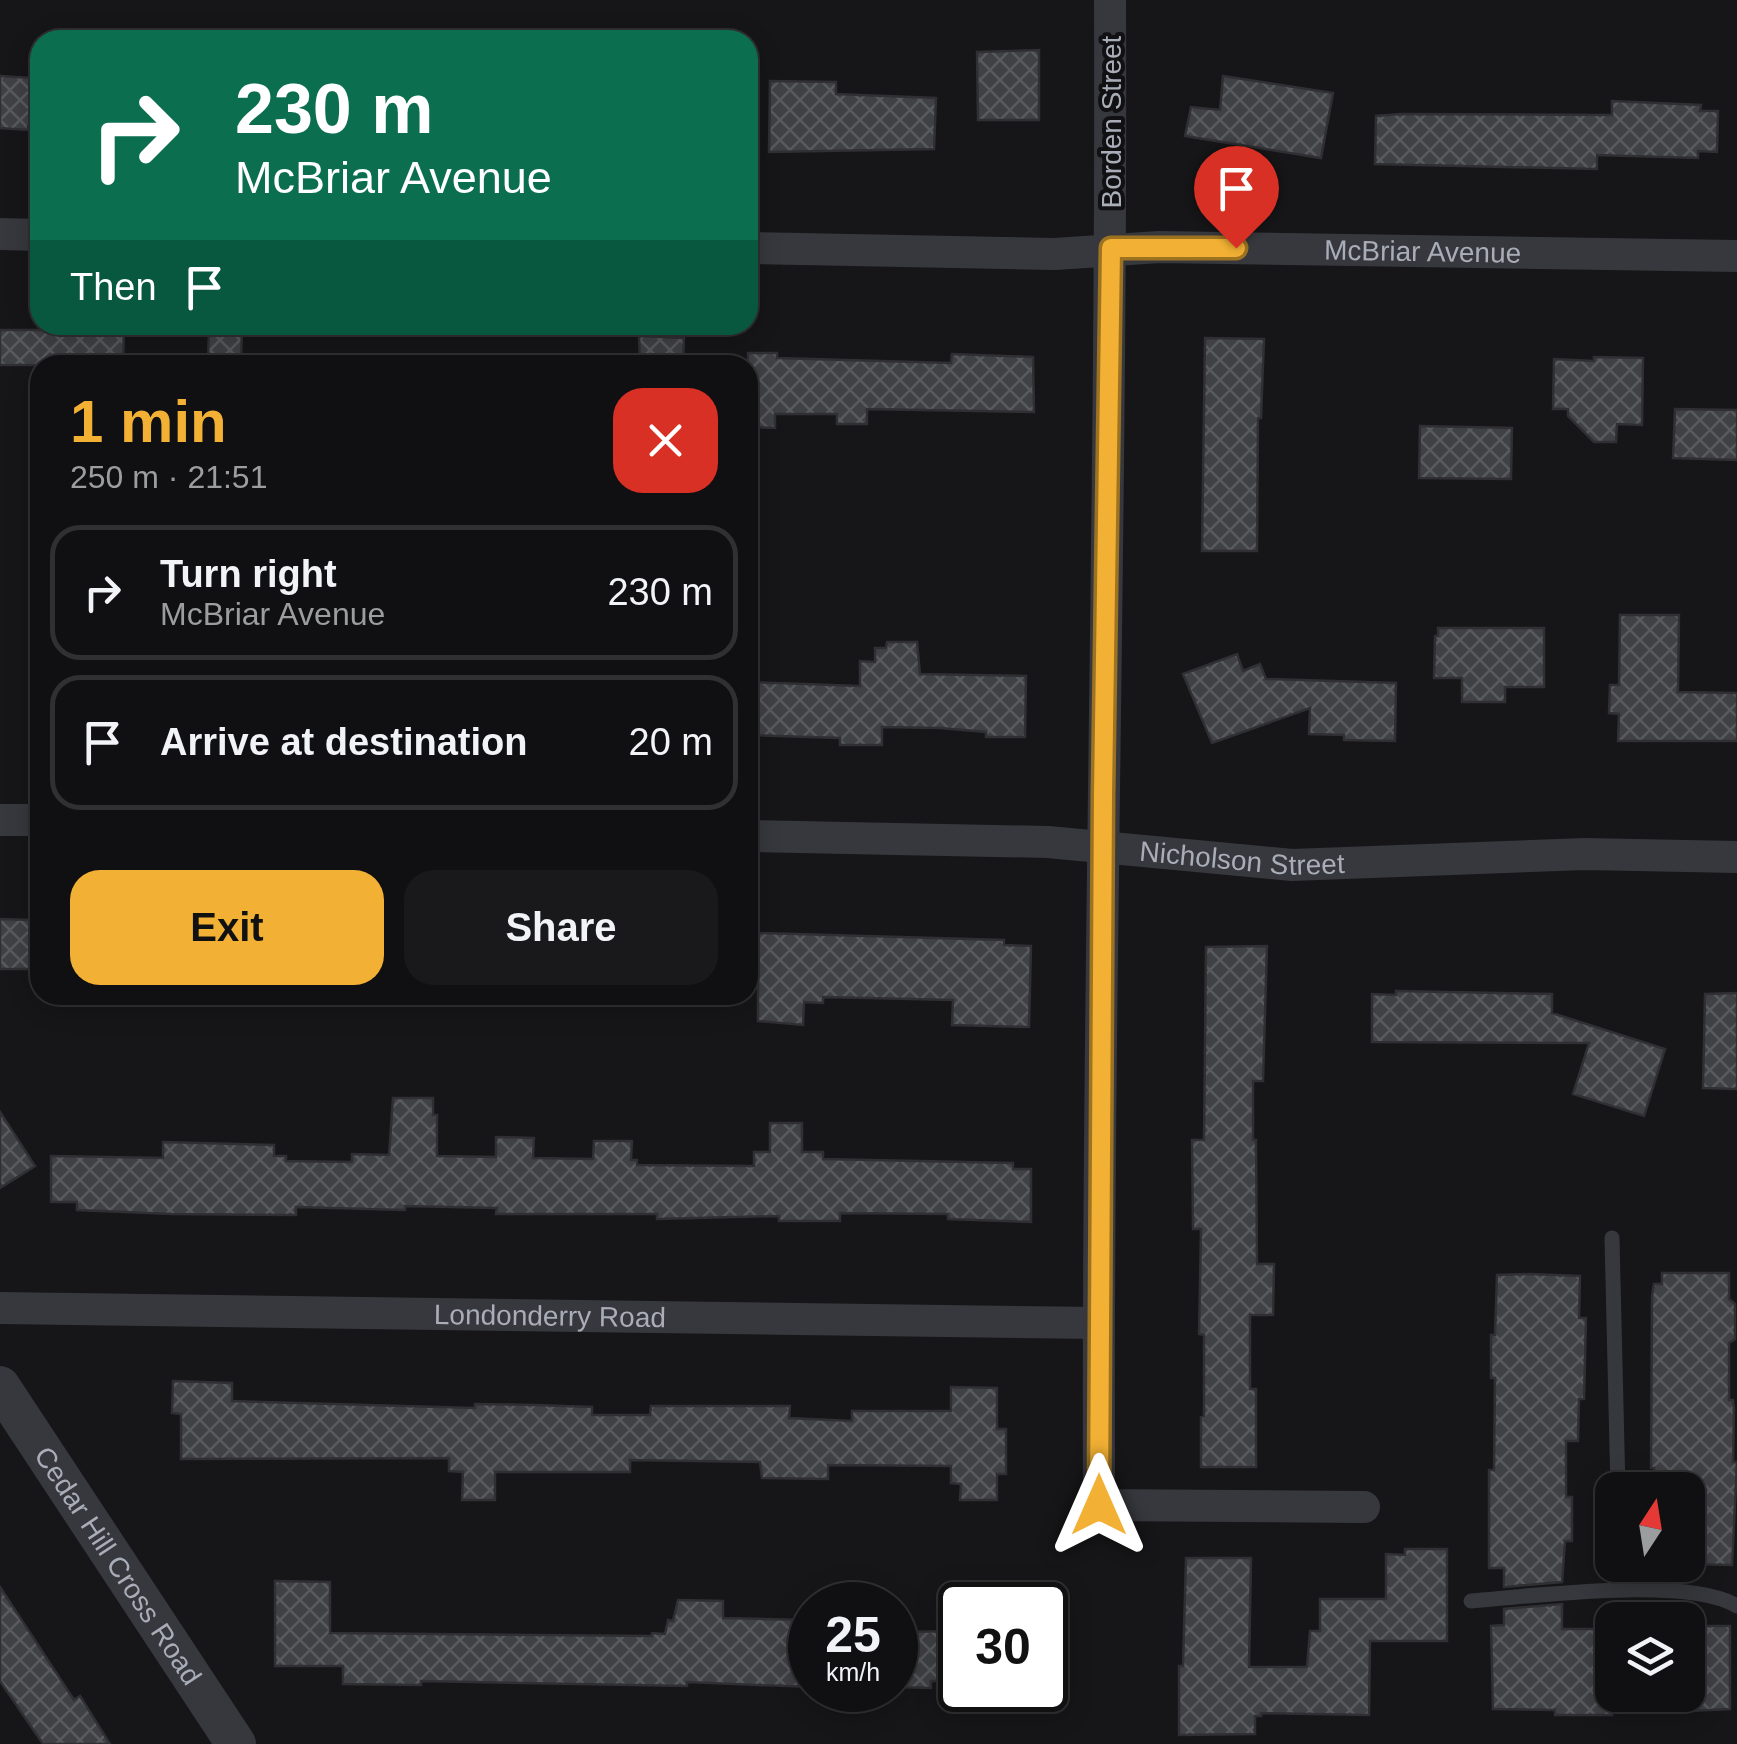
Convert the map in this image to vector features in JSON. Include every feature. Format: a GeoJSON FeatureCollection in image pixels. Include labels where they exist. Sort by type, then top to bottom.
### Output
{"type":"FeatureCollection","features":[{"type":"Feature","properties":{"kind":"street","name":"Borden Street"},"geometry":{"type":"LineString","coordinates":[[1110,0],[1099,1505],[1364,1506]]}},
{"type":"Feature","properties":{"kind":"street"},"geometry":{"type":"LineString","coordinates":[[0,234],[30,234]]}},
{"type":"Feature","properties":{"kind":"street","name":"McBriar Avenue"},"geometry":{"type":"LineString","coordinates":[[758,248],[1056,254],[1111,248],[1737,256]]}},
{"type":"Feature","properties":{"kind":"street"},"geometry":{"type":"LineString","coordinates":[[0,820],[30,820]]}},
{"type":"Feature","properties":{"kind":"street","name":"Nicholson Street"},"geometry":{"type":"LineString","coordinates":[[758,836],[1048,842],[1292,865],[1585,854],[1737,857]]}},
{"type":"Feature","properties":{"kind":"street","name":"Londonderry Road"},"geometry":{"type":"LineString","coordinates":[[0,1308],[1098,1322]]}},
{"type":"Feature","properties":{"kind":"street","name":"Cedar Hill Cross Road"},"geometry":{"type":"LineString","coordinates":[[0,1386],[236,1744]]}},
{"type":"Feature","properties":{"kind":"lane"},"geometry":{"type":"LineString","coordinates":[[1612,1238],[1618,1472]]}},
{"type":"Feature","properties":{"kind":"lane"},"geometry":{"type":"LineString","coordinates":[[1620,1582],[1620,1590]]}},
{"type":"Feature","properties":{"kind":"lane"},"geometry":{"type":"LineString","coordinates":[[1470,1601],[1620,1590],[1688,1594],[1737,1606]]}},
{"type":"Feature","properties":{"kind":"building"},"geometry":{"type":"Polygon","coordinates":[[[1039,50],[1039,120],[978,120],[977,52],[1039,50]]]}},
{"type":"Feature","properties":{"kind":"building"},"geometry":{"type":"Polygon","coordinates":[[[0,76],[30,78],[28,130],[0,128],[0,76]]]}},
{"type":"Feature","properties":{"kind":"building"},"geometry":{"type":"Polygon","coordinates":[[[1223,76],[1333,93],[1321,158],[1185,136],[1191,107],[1220,110],[1223,76]]]}},
{"type":"Feature","properties":{"kind":"building"},"geometry":{"type":"Polygon","coordinates":[[[770,81],[836,82],[836,94],[936,98],[934,149],[769,152],[770,81]]]}},
{"type":"Feature","properties":{"kind":"building"},"geometry":{"type":"Polygon","coordinates":[[[1612,101],[1701,105],[1700,111],[1718,111],[1717,152],[1698,151],[1698,158],[1597,155],[1597,169],[1375,164],[1376,116],[1612,115],[1612,101]]]}},
{"type":"Feature","properties":{"kind":"building"},"geometry":{"type":"Polygon","coordinates":[[[0,330],[30,330],[30,335],[124,335],[123,355],[30,355],[30,365],[0,365],[0,330]]]}},
{"type":"Feature","properties":{"kind":"building"},"geometry":{"type":"Polygon","coordinates":[[[209,335],[242,335],[241,355],[208,355],[209,335]]]}},
{"type":"Feature","properties":{"kind":"building"},"geometry":{"type":"Polygon","coordinates":[[[639,336],[684,338],[683,355],[640,355],[639,336]]]}},
{"type":"Feature","properties":{"kind":"building"},"geometry":{"type":"Polygon","coordinates":[[[1205,338],[1264,339],[1258,418],[1257,551],[1202,551],[1205,338]]]}},
{"type":"Feature","properties":{"kind":"building"},"geometry":{"type":"Polygon","coordinates":[[[777,353],[777,358],[951,363],[952,354],[1033,357],[1034,412],[867,409],[867,424],[837,424],[837,414],[775,414],[775,428],[758,427],[758,355],[748,355],[777,353]]]}},
{"type":"Feature","properties":{"kind":"building"},"geometry":{"type":"Polygon","coordinates":[[[1594,357],[1643,358],[1642,425],[1617,424],[1616,442],[1594,442],[1568,416],[1568,409],[1553,409],[1554,359],[1594,361],[1594,357]]]}},
{"type":"Feature","properties":{"kind":"building"},"geometry":{"type":"Polygon","coordinates":[[[1675,409],[1737,410],[1737,460],[1673,458],[1675,409]]]}},
{"type":"Feature","properties":{"kind":"building"},"geometry":{"type":"Polygon","coordinates":[[[1420,426],[1512,428],[1511,479],[1419,478],[1420,426]]]}},
{"type":"Feature","properties":{"kind":"building"},"geometry":{"type":"Polygon","coordinates":[[[1620,615],[1679,615],[1678,692],[1737,693],[1737,741],[1618,741],[1619,714],[1609,713],[1610,685],[1619,685],[1620,615]]]}},
{"type":"Feature","properties":{"kind":"building"},"geometry":{"type":"Polygon","coordinates":[[[1438,628],[1544,628],[1544,687],[1505,687],[1505,702],[1462,702],[1462,678],[1434,678],[1438,628]]]}},
{"type":"Feature","properties":{"kind":"building"},"geometry":{"type":"Polygon","coordinates":[[[887,642],[917,642],[920,674],[1026,676],[1025,737],[986,737],[986,732],[940,728],[882,727],[882,745],[840,745],[840,738],[758,735],[758,682],[860,686],[860,661],[875,662],[875,648],[886,648],[887,642]]]}},
{"type":"Feature","properties":{"kind":"building"},"geometry":{"type":"Polygon","coordinates":[[[1237,654],[1243,671],[1260,664],[1266,679],[1396,683],[1395,741],[1344,740],[1344,735],[1309,734],[1310,708],[1212,743],[1183,674],[1237,654]]]}},
{"type":"Feature","properties":{"kind":"building"},"geometry":{"type":"Polygon","coordinates":[[[0,919],[30,920],[30,969],[0,969],[0,919]]]}},
{"type":"Feature","properties":{"kind":"building"},"geometry":{"type":"Polygon","coordinates":[[[758,933],[1004,940],[1004,945],[1031,946],[1029,1027],[952,1025],[953,1000],[823,997],[823,1003],[804,1002],[803,1025],[758,1021],[758,933]]]}},
{"type":"Feature","properties":{"kind":"building"},"geometry":{"type":"Polygon","coordinates":[[[1267,946],[1263,1081],[1253,1081],[1253,1140],[1257,1264],[1274,1264],[1273,1315],[1250,1315],[1250,1389],[1256,1389],[1256,1467],[1201,1467],[1204,1335],[1199,1334],[1201,1229],[1193,1229],[1192,1140],[1204,1140],[1206,947],[1267,946]]]}},
{"type":"Feature","properties":{"kind":"building"},"geometry":{"type":"Polygon","coordinates":[[[1396,991],[1552,994],[1552,1013],[1665,1049],[1644,1116],[1573,1094],[1589,1043],[1372,1042],[1372,994],[1396,995],[1396,991]]]}},
{"type":"Feature","properties":{"kind":"building"},"geometry":{"type":"Polygon","coordinates":[[[1737,993],[1737,1089],[1703,1088],[1705,994],[1737,993]]]}},
{"type":"Feature","properties":{"kind":"building"},"geometry":{"type":"Polygon","coordinates":[[[393,1098],[433,1098],[437,1156],[496,1157],[496,1137],[534,1138],[533,1158],[593,1159],[594,1141],[632,1141],[631,1160],[637,1160],[637,1165],[754,1166],[754,1152],[770,1152],[770,1123],[802,1123],[802,1152],[823,1152],[823,1159],[1013,1163],[1013,1169],[1031,1169],[1031,1222],[948,1219],[948,1214],[840,1213],[840,1221],[779,1221],[779,1216],[657,1219],[657,1214],[496,1214],[497,1208],[405,1206],[405,1210],[296,1207],[296,1215],[172,1214],[77,1210],[77,1202],[51,1202],[51,1156],[163,1158],[163,1142],[274,1145],[274,1156],[286,1156],[286,1161],[352,1162],[352,1154],[389,1155],[393,1098]]]}},
{"type":"Feature","properties":{"kind":"building"},"geometry":{"type":"Polygon","coordinates":[[[0,1112],[35,1166],[0,1188],[0,1112]]]}},
{"type":"Feature","properties":{"kind":"building"},"geometry":{"type":"Polygon","coordinates":[[[1662,1273],[1729,1273],[1729,1299],[1735,1304],[1735,1339],[1729,1343],[1729,1400],[1733,1400],[1734,1409],[1733,1462],[1737,1462],[1732,1565],[1705,1564],[1705,1472],[1654,1472],[1651,1468],[1652,1296],[1654,1284],[1662,1284],[1662,1273]]]}},
{"type":"Feature","properties":{"kind":"building"},"geometry":{"type":"Polygon","coordinates":[[[1497,1275],[1580,1276],[1579,1318],[1586,1318],[1584,1399],[1579,1399],[1578,1441],[1566,1441],[1566,1497],[1572,1497],[1572,1541],[1565,1541],[1562,1582],[1504,1587],[1504,1568],[1489,1568],[1489,1470],[1494,1470],[1495,1378],[1491,1378],[1491,1335],[1495,1335],[1497,1275]]]}},
{"type":"Feature","properties":{"kind":"building"},"geometry":{"type":"Polygon","coordinates":[[[173,1381],[232,1383],[232,1401],[592,1407],[592,1415],[650,1415],[651,1406],[790,1406],[789,1418],[852,1421],[852,1411],[951,1411],[951,1387],[997,1388],[997,1429],[1006,1429],[1006,1474],[997,1474],[997,1500],[960,1500],[961,1484],[951,1483],[951,1466],[828,1465],[828,1479],[762,1478],[760,1462],[630,1460],[630,1472],[495,1472],[495,1500],[462,1500],[463,1472],[449,1471],[449,1458],[181,1459],[181,1414],[172,1413],[173,1381]]]}},
{"type":"Feature","properties":{"kind":"building"},"geometry":{"type":"Polygon","coordinates":[[[1405,1549],[1447,1549],[1447,1641],[1370,1641],[1369,1715],[1261,1713],[1255,1716],[1255,1734],[1179,1735],[1186,1558],[1251,1558],[1249,1667],[1307,1667],[1310,1631],[1320,1631],[1320,1599],[1386,1599],[1386,1554],[1405,1555],[1405,1549]]]}},
{"type":"Feature","properties":{"kind":"building"},"geometry":{"type":"Polygon","coordinates":[[[275,1581],[330,1582],[330,1633],[652,1636],[665,1634],[678,1600],[723,1601],[723,1618],[788,1619],[788,1686],[687,1682],[687,1686],[421,1681],[421,1685],[343,1684],[343,1666],[275,1666],[275,1581]]]}},
{"type":"Feature","properties":{"kind":"building"},"geometry":{"type":"Polygon","coordinates":[[[0,1587],[74,1700],[80,1696],[110,1744],[43,1744],[0,1681],[0,1587]]]}},
{"type":"Feature","properties":{"kind":"building"},"geometry":{"type":"Polygon","coordinates":[[[1562,1604],[1562,1629],[1595,1629],[1595,1712],[1612,1715],[1493,1709],[1491,1626],[1504,1625],[1504,1609],[1562,1604]]]}},
{"type":"Feature","properties":{"kind":"building"},"geometry":{"type":"Polygon","coordinates":[[[1705,1626],[1730,1626],[1730,1709],[1705,1710],[1705,1626]]]}},
{"type":"Feature","properties":{"kind":"building"},"geometry":{"type":"Polygon","coordinates":[[[938,1631],[938,1681],[931,1681],[931,1688],[918,1688],[918,1632],[938,1631]]]}},
{"type":"Feature","properties":{"kind":"route"},"geometry":{"type":"LineString","coordinates":[[1099,1505],[1111,248],[1236,248]]}}]}
